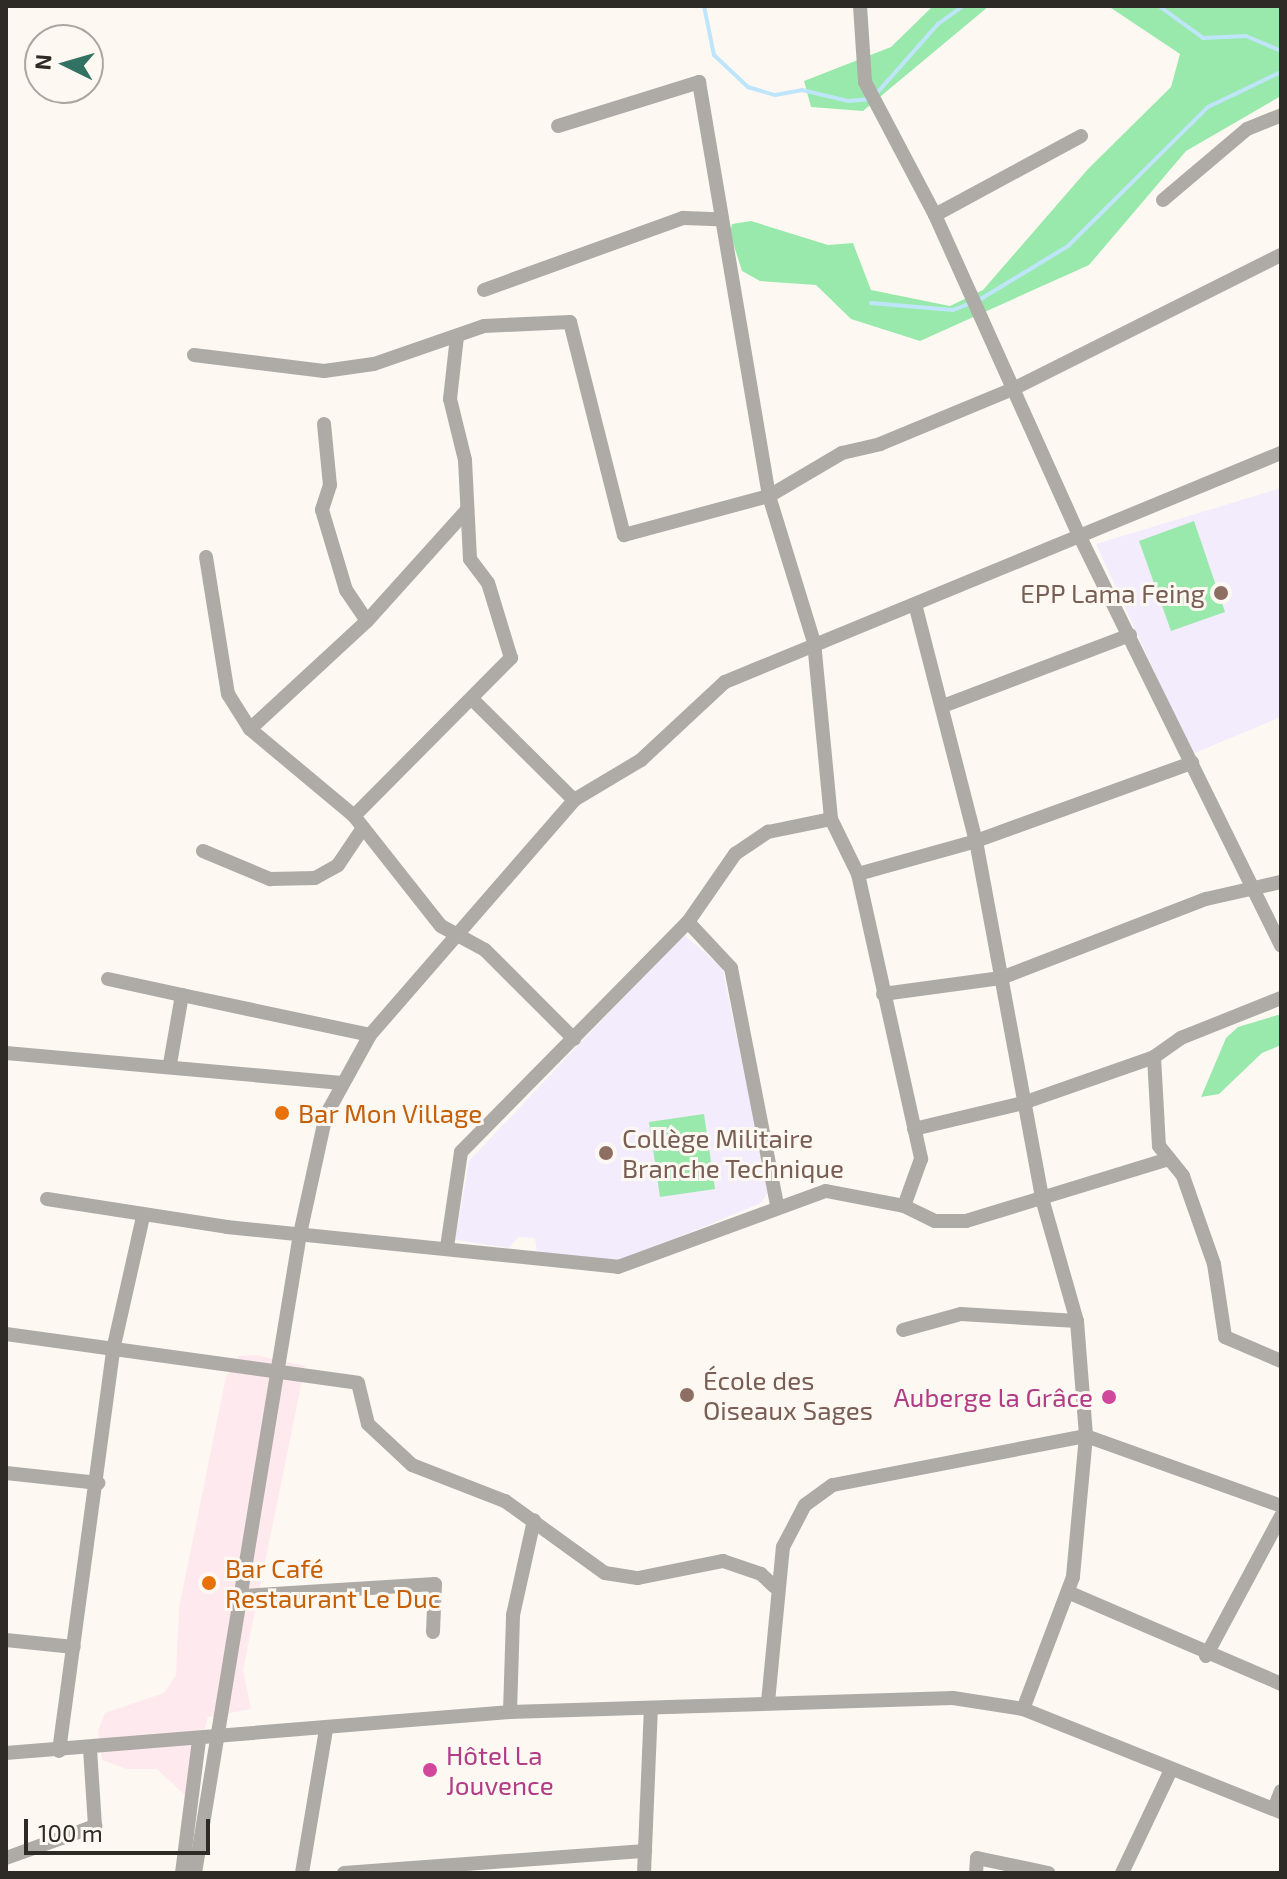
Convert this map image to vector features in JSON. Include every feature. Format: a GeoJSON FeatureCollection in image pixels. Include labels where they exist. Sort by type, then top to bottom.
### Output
{"type":"FeatureCollection","features":[{"type":"Feature","properties":{"kind":"street"},"geometry":{"type":"LineString","coordinates":[[860,6],[865,82],[935,215],[1078,533],[1281,946]]}},
{"type":"Feature","properties":{"kind":"street"},"geometry":{"type":"LineString","coordinates":[[558,126],[699,82],[719,219],[769,496],[814,642],[831,819],[858,874],[921,1159],[904,1206]]}},
{"type":"Feature","properties":{"kind":"street"},"geometry":{"type":"LineString","coordinates":[[1163,200],[1247,129],[1281,115]]}},
{"type":"Feature","properties":{"kind":"street"},"geometry":{"type":"LineString","coordinates":[[935,215],[1081,136]]}},
{"type":"Feature","properties":{"kind":"street"},"geometry":{"type":"LineString","coordinates":[[484,290],[683,218],[719,219]]}},
{"type":"Feature","properties":{"kind":"street"},"geometry":{"type":"LineString","coordinates":[[194,355],[324,371],[374,364],[484,326],[570,322],[624,535],[709,507],[769,496],[842,453],[880,444],[1015,388],[1281,255]]}},
{"type":"Feature","properties":{"kind":"street"},"geometry":{"type":"LineString","coordinates":[[203,851],[270,879],[315,878],[338,865],[358,822],[511,658],[488,583],[470,559],[467,510],[450,399],[457,337]]}},
{"type":"Feature","properties":{"kind":"street"},"geometry":{"type":"LineString","coordinates":[[324,424],[330,485],[322,510],[346,590],[367,621]]}},
{"type":"Feature","properties":{"kind":"street"},"geometry":{"type":"LineString","coordinates":[[195,1873],[243,1596],[276,1367],[300,1234],[326,1115],[370,1035],[459,937],[574,800],[641,760],[725,682],[1078,533],[1281,453]]}},
{"type":"Feature","properties":{"kind":"street"},"geometry":{"type":"LineString","coordinates":[[250,729],[367,621],[467,510]]}},
{"type":"Feature","properties":{"kind":"street"},"geometry":{"type":"LineString","coordinates":[[206,557],[228,694],[250,729],[358,822],[441,926],[485,950],[574,1039]]}},
{"type":"Feature","properties":{"kind":"street"},"geometry":{"type":"LineString","coordinates":[[915,604],[976,841],[1043,1202],[1077,1321],[1086,1436],[1070,1593],[1023,1709]]}},
{"type":"Feature","properties":{"kind":"street"},"geometry":{"type":"LineString","coordinates":[[943,706],[1130,635]]}},
{"type":"Feature","properties":{"kind":"street"},"geometry":{"type":"LineString","coordinates":[[474,701],[574,800]]}},
{"type":"Feature","properties":{"kind":"street"},"geometry":{"type":"LineString","coordinates":[[858,874],[976,841],[1192,763]]}},
{"type":"Feature","properties":{"kind":"street"},"geometry":{"type":"LineString","coordinates":[[447,1247],[461,1152],[688,922],[735,854],[768,832],[831,819]]}},
{"type":"Feature","properties":{"kind":"street"},"geometry":{"type":"LineString","coordinates":[[883,994],[1001,978],[1206,899],[1281,882]]}},
{"type":"Feature","properties":{"kind":"street"},"geometry":{"type":"LineString","coordinates":[[688,922],[731,968],[777,1205]]}},
{"type":"Feature","properties":{"kind":"street"},"geometry":{"type":"LineString","coordinates":[[108,979],[370,1035]]}},
{"type":"Feature","properties":{"kind":"street"},"geometry":{"type":"LineString","coordinates":[[170,1064],[182,995]]}},
{"type":"Feature","properties":{"kind":"street"},"geometry":{"type":"LineString","coordinates":[[914,1129],[1023,1103],[1154,1057],[1181,1038],[1281,998]]}},
{"type":"Feature","properties":{"kind":"street"},"geometry":{"type":"LineString","coordinates":[[6,1053],[170,1064],[342,1083]]}},
{"type":"Feature","properties":{"kind":"street"},"geometry":{"type":"LineString","coordinates":[[1154,1057],[1159,1146],[1183,1176],[1217,1272],[1225,1337],[1281,1361]]}},
{"type":"Feature","properties":{"kind":"street"},"geometry":{"type":"LineString","coordinates":[[47,1199],[143,1217],[618,1267],[777,1205],[826,1191],[904,1206],[935,1221],[966,1221],[1043,1202],[1169,1159]]}},
{"type":"Feature","properties":{"kind":"street"},"geometry":{"type":"LineString","coordinates":[[59,1751],[98,1483],[113,1350],[143,1217]]}},
{"type":"Feature","properties":{"kind":"street"},"geometry":{"type":"LineString","coordinates":[[903,1330],[961,1314],[1077,1321]]}},
{"type":"Feature","properties":{"kind":"street"},"geometry":{"type":"LineString","coordinates":[[6,1334],[113,1350],[276,1367],[358,1383],[368,1424],[412,1465],[505,1501],[605,1573],[638,1578],[723,1561],[761,1574],[774,1586]]}},
{"type":"Feature","properties":{"kind":"street"},"geometry":{"type":"LineString","coordinates":[[768,1702],[774,1586],[783,1547],[805,1505],[833,1485],[1086,1436],[1281,1506]]}},
{"type":"Feature","properties":{"kind":"street"},"geometry":{"type":"LineString","coordinates":[[6,1473],[98,1483]]}},
{"type":"Feature","properties":{"kind":"street"},"geometry":{"type":"LineString","coordinates":[[1206,1656],[1281,1516]]}},
{"type":"Feature","properties":{"kind":"street"},"geometry":{"type":"LineString","coordinates":[[510,1712],[513,1615],[534,1520]]}},
{"type":"Feature","properties":{"kind":"street"},"geometry":{"type":"LineString","coordinates":[[243,1596],[435,1584],[433,1632]]}},
{"type":"Feature","properties":{"kind":"street"},"geometry":{"type":"LineString","coordinates":[[1070,1593],[1206,1656],[1281,1684]]}},
{"type":"Feature","properties":{"kind":"street"},"geometry":{"type":"LineString","coordinates":[[6,1640],[74,1647]]}},
{"type":"Feature","properties":{"kind":"street"},"geometry":{"type":"LineString","coordinates":[[6,1753],[216,1741],[510,1712],[953,1698],[1023,1709],[1170,1772],[1278,1810],[1281,1791]]}},
{"type":"Feature","properties":{"kind":"street"},"geometry":{"type":"LineString","coordinates":[[644,1873],[651,1708]]}},
{"type":"Feature","properties":{"kind":"street"},"geometry":{"type":"LineString","coordinates":[[302,1873],[326,1730]]}},
{"type":"Feature","properties":{"kind":"street"},"geometry":{"type":"LineString","coordinates":[[182,1873],[199,1741]]}},
{"type":"Feature","properties":{"kind":"street"},"geometry":{"type":"LineString","coordinates":[[6,1858],[95,1826],[90,1749]]}},
{"type":"Feature","properties":{"kind":"street"},"geometry":{"type":"LineString","coordinates":[[1122,1873],[1170,1772]]}},
{"type":"Feature","properties":{"kind":"street"},"geometry":{"type":"LineString","coordinates":[[344,1873],[645,1851]]}},
{"type":"Feature","properties":{"kind":"street"},"geometry":{"type":"LineString","coordinates":[[976,1873],[977,1858],[1048,1873]]}},
{"type":"Feature","properties":{"kind":"shaded area","name":"EPP Lama Feing"},"geometry":{"type":"Polygon","coordinates":[[[1281,488],[1281,717],[1192,754],[1096,544],[1281,488]]]}},
{"type":"Feature","properties":{"kind":"shaded area","name":"Collège Militaire Branche Technique"},"geometry":{"type":"Polygon","coordinates":[[[683,934],[722,967],[769,1191],[761,1203],[617,1263],[537,1253],[535,1238],[518,1237],[509,1248],[455,1240],[469,1161],[683,934]]]}},
{"type":"Feature","properties":{"kind":"shaded area"},"geometry":{"type":"Polygon","coordinates":[[[256,1355],[305,1366],[243,1670],[251,1709],[208,1717],[186,1796],[157,1769],[127,1769],[102,1760],[98,1731],[105,1713],[164,1693],[176,1675],[179,1608],[226,1377],[239,1356],[256,1355]]]}},
{"type":"Feature","properties":{"kind":"green space"},"geometry":{"type":"Polygon","coordinates":[[[933,6],[989,6],[863,111],[811,107],[804,81],[891,47],[933,6]]]}},
{"type":"Feature","properties":{"kind":"green space"},"geometry":{"type":"Polygon","coordinates":[[[1108,6],[1281,6],[1281,96],[1186,151],[1089,265],[920,341],[851,319],[816,285],[760,281],[742,271],[730,233],[732,224],[751,221],[828,245],[853,243],[871,290],[950,306],[983,290],[1088,169],[1171,87],[1180,54],[1108,6]]]}},
{"type":"Feature","properties":{"kind":"green space"},"geometry":{"type":"Polygon","coordinates":[[[1194,521],[1225,612],[1171,631],[1139,541],[1194,521]]]}},
{"type":"Feature","properties":{"kind":"green space"},"geometry":{"type":"Polygon","coordinates":[[[1281,1014],[1281,1045],[1262,1053],[1219,1094],[1201,1097],[1226,1038],[1238,1027],[1281,1014]]]}},
{"type":"Feature","properties":{"kind":"green space"},"geometry":{"type":"Polygon","coordinates":[[[704,1114],[715,1189],[660,1197],[649,1122],[704,1114]]]}},
{"type":"Feature","properties":{"kind":"waterway"},"geometry":{"type":"LineString","coordinates":[[704,6],[714,55],[748,87],[775,95],[802,90],[848,101],[869,99]]}},
{"type":"Feature","properties":{"kind":"waterway"},"geometry":{"type":"LineString","coordinates":[[876,94],[938,24],[963,6]]}},
{"type":"Feature","properties":{"kind":"waterway"},"geometry":{"type":"LineString","coordinates":[[1159,6],[1203,38],[1246,36],[1281,51]]}},
{"type":"Feature","properties":{"kind":"waterway"},"geometry":{"type":"LineString","coordinates":[[979,300],[1068,246],[1208,107],[1281,72]]}},
{"type":"Feature","properties":{"kind":"waterway"},"geometry":{"type":"LineString","coordinates":[[871,303],[953,310],[971,303]]}},
{"type":"Feature","properties":{"kind":"place","name":"EPP Lama Feing"},"geometry":{"type":"Point","coordinates":[1221,593]}},
{"type":"Feature","properties":{"kind":"place","name":"Bar Mon Village"},"geometry":{"type":"Point","coordinates":[282,1113]}},
{"type":"Feature","properties":{"kind":"place","name":"Collège Militaire Branche Technique"},"geometry":{"type":"Point","coordinates":[606,1153]}},
{"type":"Feature","properties":{"kind":"place","name":"École des Oiseaux Sages"},"geometry":{"type":"Point","coordinates":[687,1395]}},
{"type":"Feature","properties":{"kind":"place","name":"Auberge la Grâce"},"geometry":{"type":"Point","coordinates":[1109,1397]}},
{"type":"Feature","properties":{"kind":"place","name":"Bar Café Restaurant Le Duc"},"geometry":{"type":"Point","coordinates":[209,1583]}},
{"type":"Feature","properties":{"kind":"place","name":"Hôtel La Jouvence"},"geometry":{"type":"Point","coordinates":[430,1770]}}]}
